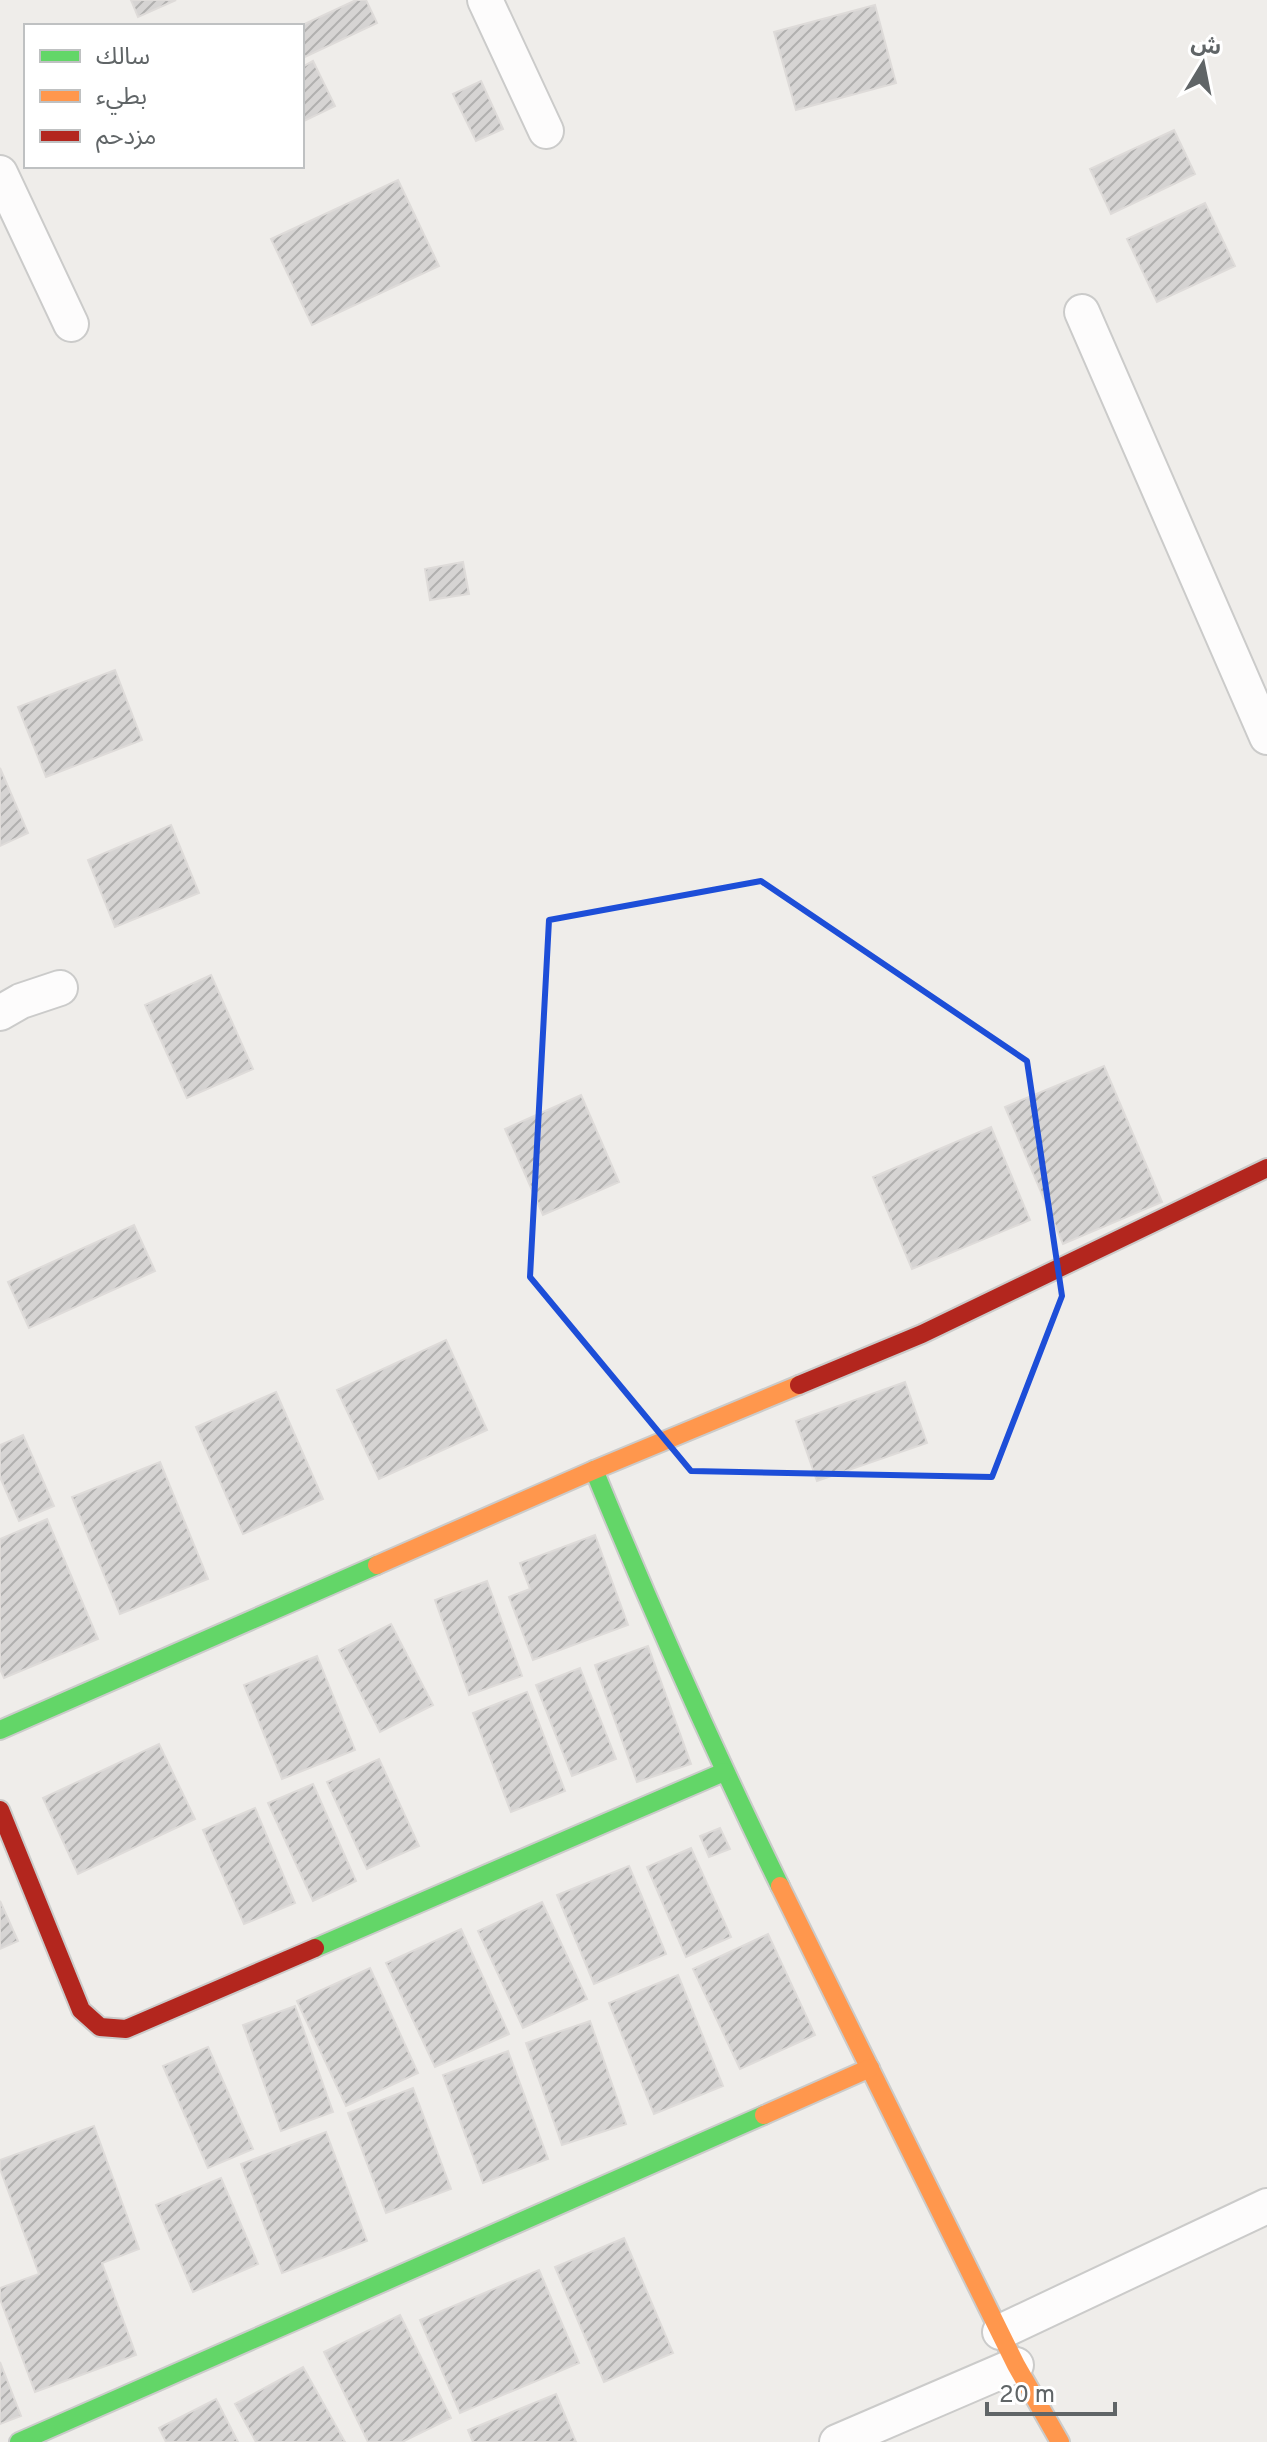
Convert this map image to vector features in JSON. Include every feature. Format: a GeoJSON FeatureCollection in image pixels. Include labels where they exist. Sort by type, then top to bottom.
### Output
{"type":"FeatureCollection","features":[{"type":"Feature","properties":{"kind":"street"},"geometry":{"type":"LineString","coordinates":[[485,0],[546,131]]}},
{"type":"Feature","properties":{"kind":"street"},"geometry":{"type":"LineString","coordinates":[[0,173],[71,324]]}},
{"type":"Feature","properties":{"kind":"street"},"geometry":{"type":"LineString","coordinates":[[1082,312],[1267,737]]}},
{"type":"Feature","properties":{"kind":"street"},"geometry":{"type":"LineString","coordinates":[[0,1013],[21,1001],[60,988]]}},
{"type":"Feature","properties":{"kind":"street"},"geometry":{"type":"LineString","coordinates":[[0,1730],[594,1470],[922,1334],[1267,1168]]}},
{"type":"Feature","properties":{"kind":"street"},"geometry":{"type":"LineString","coordinates":[[594,1470],[663,1637],[724,1772],[1016,2365],[1060,2442]]}},
{"type":"Feature","properties":{"kind":"street"},"geometry":{"type":"LineString","coordinates":[[0,1810],[81,2010],[91,2023],[106,2031],[126,2029],[724,1772]]}},
{"type":"Feature","properties":{"kind":"street"},"geometry":{"type":"LineString","coordinates":[[19,2442],[870,2068]]}},
{"type":"Feature","properties":{"kind":"street"},"geometry":{"type":"LineString","coordinates":[[1000,2332],[1267,2206]]}},
{"type":"Feature","properties":{"kind":"street"},"geometry":{"type":"LineString","coordinates":[[837,2442],[1016,2365]]}},
{"type":"Feature","properties":{"kind":"highlighted area"},"geometry":{"type":"Polygon","coordinates":[[[761,881],[1027,1061],[1062,1296],[992,1477],[691,1471],[530,1277],[549,920],[761,881]]]}},
{"type":"Feature","properties":{"kind":"building"},"geometry":{"type":"Polygon","coordinates":[[[131,0],[176,0],[138,17],[131,0]]]}},
{"type":"Feature","properties":{"kind":"building"},"geometry":{"type":"Polygon","coordinates":[[[356,0],[366,0],[377,23],[305,57],[304,24],[356,0]]]}},
{"type":"Feature","properties":{"kind":"building"},"geometry":{"type":"Polygon","coordinates":[[[875,5],[896,83],[796,110],[774,32],[875,5]]]}},
{"type":"Feature","properties":{"kind":"building"},"geometry":{"type":"Polygon","coordinates":[[[313,61],[335,106],[304,121],[304,66],[313,61]]]}},
{"type":"Feature","properties":{"kind":"building"},"geometry":{"type":"Polygon","coordinates":[[[481,81],[503,129],[476,141],[453,94],[481,81]]]}},
{"type":"Feature","properties":{"kind":"building"},"geometry":{"type":"Polygon","coordinates":[[[1174,130],[1195,174],[1111,214],[1090,169],[1174,130]]]}},
{"type":"Feature","properties":{"kind":"building"},"geometry":{"type":"Polygon","coordinates":[[[398,180],[439,266],[312,325],[271,239],[398,180]]]}},
{"type":"Feature","properties":{"kind":"building"},"geometry":{"type":"Polygon","coordinates":[[[1205,203],[1235,266],[1157,302],[1127,239],[1205,203]]]}},
{"type":"Feature","properties":{"kind":"building"},"geometry":{"type":"Polygon","coordinates":[[[463,562],[469,594],[430,600],[425,569],[463,562]]]}},
{"type":"Feature","properties":{"kind":"building"},"geometry":{"type":"Polygon","coordinates":[[[115,670],[142,740],[46,777],[18,707],[115,670]]]}},
{"type":"Feature","properties":{"kind":"building"},"geometry":{"type":"Polygon","coordinates":[[[0,768],[28,833],[0,846],[0,768]]]}},
{"type":"Feature","properties":{"kind":"building"},"geometry":{"type":"Polygon","coordinates":[[[171,825],[199,893],[115,927],[88,860],[171,825]]]}},
{"type":"Feature","properties":{"kind":"building"},"geometry":{"type":"Polygon","coordinates":[[[211,975],[253,1069],[187,1098],[145,1005],[211,975]]]}},
{"type":"Feature","properties":{"kind":"building"},"geometry":{"type":"Polygon","coordinates":[[[1104,1066],[1162,1202],[1063,1244],[1005,1107],[1104,1066]]]}},
{"type":"Feature","properties":{"kind":"building"},"geometry":{"type":"Polygon","coordinates":[[[581,1095],[619,1182],[543,1215],[505,1129],[581,1095]]]}},
{"type":"Feature","properties":{"kind":"building"},"geometry":{"type":"Polygon","coordinates":[[[991,1127],[1030,1220],[912,1269],[873,1177],[991,1127]]]}},
{"type":"Feature","properties":{"kind":"building"},"geometry":{"type":"Polygon","coordinates":[[[134,1225],[155,1271],[29,1328],[8,1282],[134,1225]]]}},
{"type":"Feature","properties":{"kind":"building"},"geometry":{"type":"Polygon","coordinates":[[[446,1340],[487,1430],[379,1479],[337,1390],[446,1340]]]}},
{"type":"Feature","properties":{"kind":"building"},"geometry":{"type":"Polygon","coordinates":[[[905,1382],[927,1443],[817,1481],[796,1421],[905,1382]]]}},
{"type":"Feature","properties":{"kind":"building"},"geometry":{"type":"Polygon","coordinates":[[[276,1392],[323,1499],[243,1534],[196,1427],[276,1392]]]}},
{"type":"Feature","properties":{"kind":"building"},"geometry":{"type":"Polygon","coordinates":[[[23,1435],[54,1506],[19,1521],[0,1477],[0,1445],[23,1435]]]}},
{"type":"Feature","properties":{"kind":"building"},"geometry":{"type":"Polygon","coordinates":[[[160,1462],[208,1579],[120,1614],[72,1497],[160,1462]]]}},
{"type":"Feature","properties":{"kind":"building"},"geometry":{"type":"Polygon","coordinates":[[[47,1519],[98,1639],[4,1678],[0,1669],[0,1539],[47,1519]]]}},
{"type":"Feature","properties":{"kind":"building"},"geometry":{"type":"Polygon","coordinates":[[[595,1535],[628,1625],[533,1660],[509,1597],[530,1589],[520,1563],[595,1535]]]}},
{"type":"Feature","properties":{"kind":"building"},"geometry":{"type":"Polygon","coordinates":[[[487,1581],[522,1676],[469,1695],[435,1600],[487,1581]]]}},
{"type":"Feature","properties":{"kind":"building"},"geometry":{"type":"Polygon","coordinates":[[[391,1624],[433,1705],[380,1732],[339,1650],[391,1624]]]}},
{"type":"Feature","properties":{"kind":"building"},"geometry":{"type":"Polygon","coordinates":[[[648,1646],[691,1764],[637,1782],[595,1665],[648,1646]]]}},
{"type":"Feature","properties":{"kind":"building"},"geometry":{"type":"Polygon","coordinates":[[[317,1656],[355,1750],[282,1779],[244,1685],[317,1656]]]}},
{"type":"Feature","properties":{"kind":"building"},"geometry":{"type":"Polygon","coordinates":[[[580,1668],[616,1759],[572,1776],[536,1685],[580,1668]]]}},
{"type":"Feature","properties":{"kind":"building"},"geometry":{"type":"Polygon","coordinates":[[[527,1692],[565,1791],[511,1812],[473,1713],[527,1692]]]}},
{"type":"Feature","properties":{"kind":"building"},"geometry":{"type":"Polygon","coordinates":[[[159,1744],[195,1819],[78,1874],[43,1798],[159,1744]]]}},
{"type":"Feature","properties":{"kind":"building"},"geometry":{"type":"Polygon","coordinates":[[[379,1759],[419,1846],[367,1869],[327,1782],[379,1759]]]}},
{"type":"Feature","properties":{"kind":"building"},"geometry":{"type":"Polygon","coordinates":[[[313,1784],[356,1881],[313,1901],[268,1803],[313,1784]]]}},
{"type":"Feature","properties":{"kind":"building"},"geometry":{"type":"Polygon","coordinates":[[[255,1808],[295,1903],[244,1924],[203,1830],[255,1808]]]}},
{"type":"Feature","properties":{"kind":"building"},"geometry":{"type":"Polygon","coordinates":[[[720,1828],[730,1849],[709,1857],[700,1836],[720,1828]]]}},
{"type":"Feature","properties":{"kind":"building"},"geometry":{"type":"Polygon","coordinates":[[[691,1848],[731,1937],[686,1957],[647,1867],[691,1848]]]}},
{"type":"Feature","properties":{"kind":"building"},"geometry":{"type":"Polygon","coordinates":[[[629,1866],[666,1954],[594,1984],[557,1895],[629,1866]]]}},
{"type":"Feature","properties":{"kind":"building"},"geometry":{"type":"Polygon","coordinates":[[[0,1901],[18,1941],[0,1949],[0,1901]]]}},
{"type":"Feature","properties":{"kind":"building"},"geometry":{"type":"Polygon","coordinates":[[[542,1902],[587,1999],[523,2028],[478,1931],[542,1902]]]}},
{"type":"Feature","properties":{"kind":"building"},"geometry":{"type":"Polygon","coordinates":[[[461,1929],[509,2034],[435,2067],[386,1963],[461,1929]]]}},
{"type":"Feature","properties":{"kind":"building"},"geometry":{"type":"Polygon","coordinates":[[[768,1934],[815,2035],[740,2069],[693,1969],[768,1934]]]}},
{"type":"Feature","properties":{"kind":"building"},"geometry":{"type":"Polygon","coordinates":[[[370,1968],[418,2073],[346,2106],[297,2001],[370,1968]]]}},
{"type":"Feature","properties":{"kind":"building"},"geometry":{"type":"Polygon","coordinates":[[[678,1975],[723,2086],[654,2114],[609,2003],[678,1975]]]}},
{"type":"Feature","properties":{"kind":"building"},"geometry":{"type":"Polygon","coordinates":[[[295,2006],[333,2112],[281,2131],[243,2025],[295,2006]]]}},
{"type":"Feature","properties":{"kind":"building"},"geometry":{"type":"Polygon","coordinates":[[[590,2021],[626,2124],[562,2145],[526,2043],[590,2021]]]}},
{"type":"Feature","properties":{"kind":"building"},"geometry":{"type":"Polygon","coordinates":[[[208,2047],[253,2149],[208,2168],[163,2066],[208,2047]]]}},
{"type":"Feature","properties":{"kind":"building"},"geometry":{"type":"Polygon","coordinates":[[[508,2051],[548,2159],[483,2183],[443,2075],[508,2051]]]}},
{"type":"Feature","properties":{"kind":"building"},"geometry":{"type":"Polygon","coordinates":[[[413,2088],[451,2189],[386,2213],[348,2113],[413,2088]]]}},
{"type":"Feature","properties":{"kind":"building"},"geometry":{"type":"Polygon","coordinates":[[[94,2126],[139,2249],[102,2263],[136,2355],[35,2392],[0,2299],[0,2288],[39,2274],[0,2169],[0,2160],[94,2126]]]}},
{"type":"Feature","properties":{"kind":"building"},"geometry":{"type":"Polygon","coordinates":[[[326,2132],[367,2241],[282,2273],[241,2164],[326,2132]]]}},
{"type":"Feature","properties":{"kind":"building"},"geometry":{"type":"Polygon","coordinates":[[[221,2178],[258,2264],[193,2292],[156,2205],[221,2178]]]}},
{"type":"Feature","properties":{"kind":"building"},"geometry":{"type":"Polygon","coordinates":[[[624,2238],[673,2353],[604,2382],[555,2267],[624,2238]]]}},
{"type":"Feature","properties":{"kind":"building"},"geometry":{"type":"Polygon","coordinates":[[[539,2270],[579,2363],[460,2413],[420,2320],[539,2270]]]}},
{"type":"Feature","properties":{"kind":"building"},"geometry":{"type":"Polygon","coordinates":[[[400,2315],[451,2418],[402,2442],[368,2442],[324,2352],[400,2315]]]}},
{"type":"Feature","properties":{"kind":"building"},"geometry":{"type":"Polygon","coordinates":[[[0,2362],[21,2416],[0,2424],[0,2362]]]}},
{"type":"Feature","properties":{"kind":"building"},"geometry":{"type":"Polygon","coordinates":[[[303,2367],[345,2442],[256,2442],[235,2404],[303,2367]]]}},
{"type":"Feature","properties":{"kind":"building"},"geometry":{"type":"Polygon","coordinates":[[[556,2394],[576,2442],[473,2442],[468,2430],[556,2394]]]}},
{"type":"Feature","properties":{"kind":"building"},"geometry":{"type":"Polygon","coordinates":[[[216,2399],[238,2442],[166,2442],[159,2428],[216,2399]]]}},
{"type":"Feature","properties":{"kind":"traffic: fast"},"geometry":{"type":"LineString","coordinates":[[594,1470],[684,1680],[780,1886]]}},
{"type":"Feature","properties":{"kind":"traffic: fast"},"geometry":{"type":"LineString","coordinates":[[0,1730],[377,1565]]}},
{"type":"Feature","properties":{"kind":"traffic: fast"},"geometry":{"type":"LineString","coordinates":[[315,1948],[724,1772]]}},
{"type":"Feature","properties":{"kind":"traffic: fast"},"geometry":{"type":"LineString","coordinates":[[19,2442],[764,2115]]}},
{"type":"Feature","properties":{"kind":"traffic: slow"},"geometry":{"type":"LineString","coordinates":[[377,1565],[799,1385]]}},
{"type":"Feature","properties":{"kind":"traffic: slow"},"geometry":{"type":"LineString","coordinates":[[780,1886],[1016,2365],[1060,2442]]}},
{"type":"Feature","properties":{"kind":"traffic: slow"},"geometry":{"type":"LineString","coordinates":[[764,2115],[870,2068]]}},
{"type":"Feature","properties":{"kind":"traffic: jam"},"geometry":{"type":"LineString","coordinates":[[799,1385],[922,1334],[1267,1168]]}},
{"type":"Feature","properties":{"kind":"traffic: jam"},"geometry":{"type":"LineString","coordinates":[[0,1810],[81,2010],[100,2027],[126,2029],[315,1948]]}}]}
